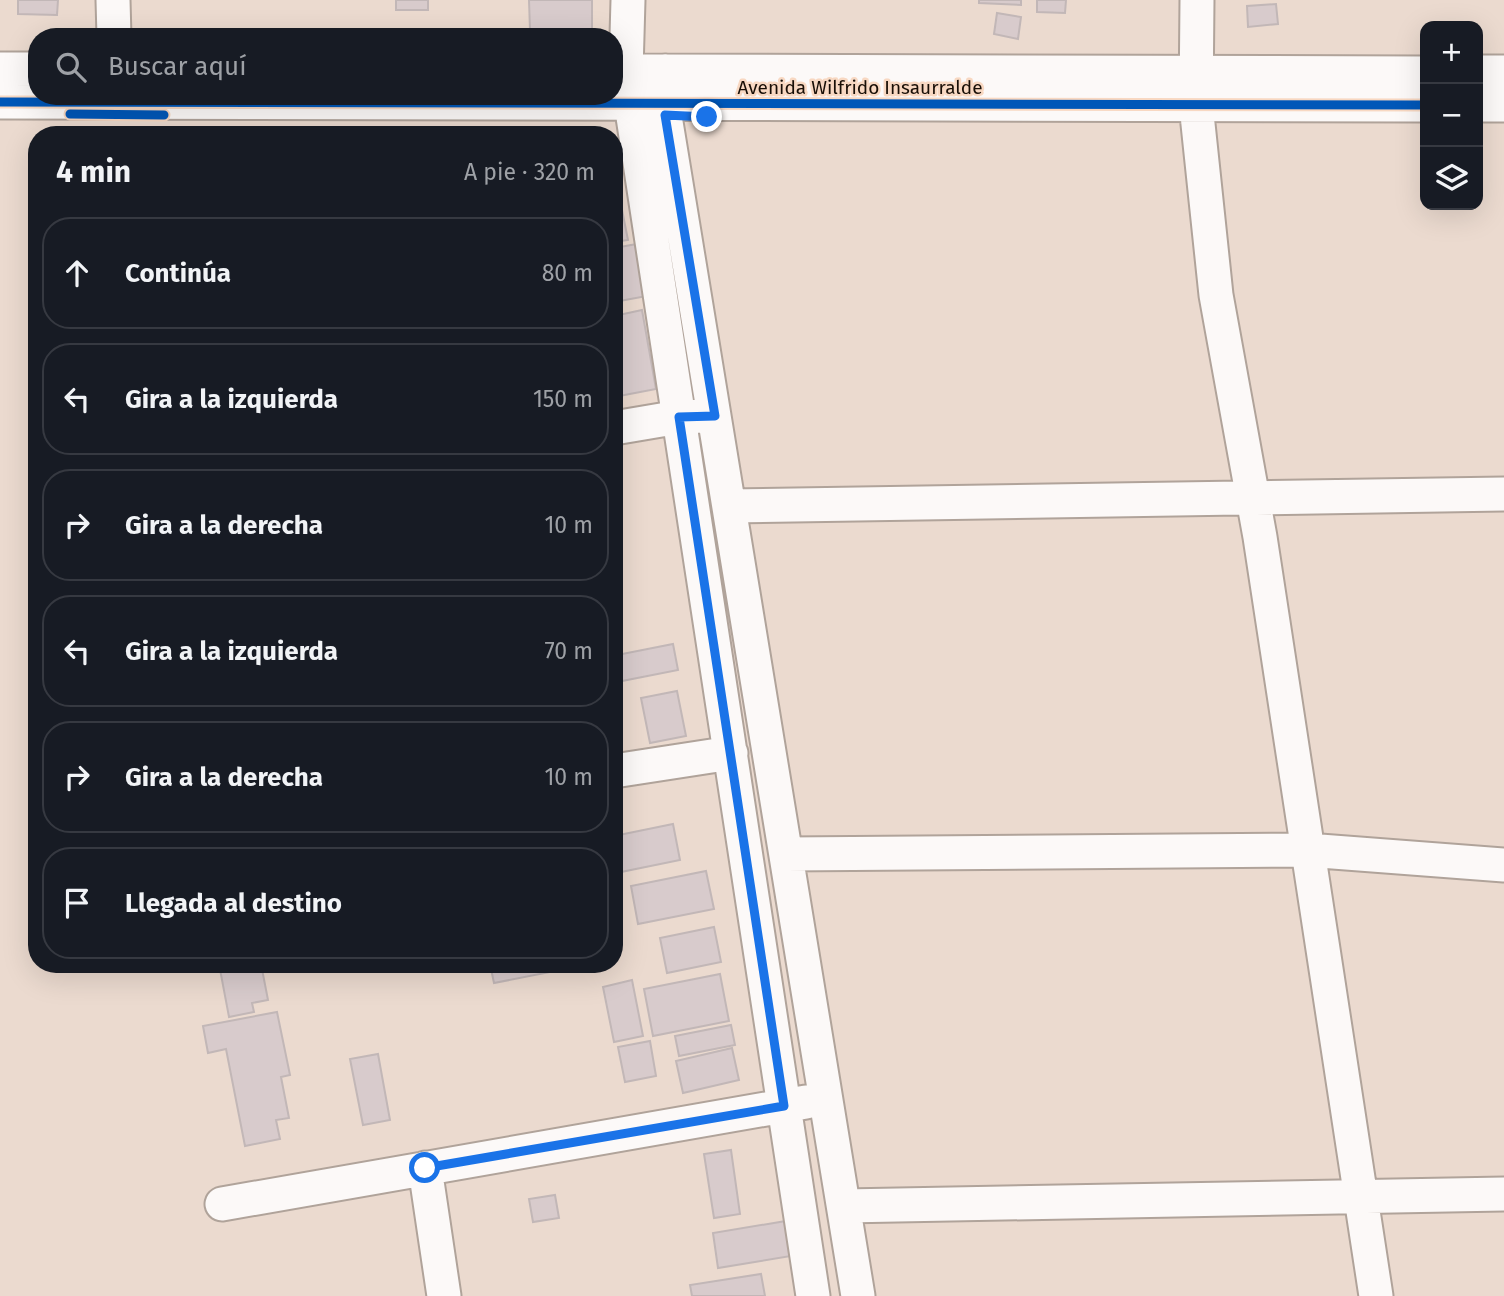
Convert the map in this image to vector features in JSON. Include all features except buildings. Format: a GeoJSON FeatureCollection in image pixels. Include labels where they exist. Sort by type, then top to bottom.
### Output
{"type":"FeatureCollection","features":[{"type":"Feature","properties":{"kind":"street"},"geometry":{"type":"LineString","coordinates":[[113,0],[114,28]]}},
{"type":"Feature","properties":{"kind":"street"},"geometry":{"type":"LineString","coordinates":[[623,44],[628,0]]}},
{"type":"Feature","properties":{"kind":"street"},"geometry":{"type":"LineString","coordinates":[[1197,0],[1197,89],[1216,295],[1252,498],[1376,1296]]}},
{"type":"Feature","properties":{"kind":"street"},"geometry":{"type":"LineString","coordinates":[[0,69],[28,69]]}},
{"type":"Feature","properties":{"kind":"street","name":"Avenida Wilfrido Insaurralde"},"geometry":{"type":"LineString","coordinates":[[623,71],[1197,89],[1420,105]]}},
{"type":"Feature","properties":{"kind":"street"},"geometry":{"type":"LineString","coordinates":[[665,71],[647,104],[679,417],[813,1296]]}},
{"type":"Feature","properties":{"kind":"street"},"geometry":{"type":"LineString","coordinates":[[1483,72],[1504,72]]}},
{"type":"Feature","properties":{"kind":"street","name":"Avenida Wilfrido Insaurralde"},"geometry":{"type":"LineString","coordinates":[[623,104],[1197,89],[1420,73]]}},
{"type":"Feature","properties":{"kind":"street"},"geometry":{"type":"LineString","coordinates":[[623,75],[647,104],[715,416],[858,1296]]}},
{"type":"Feature","properties":{"kind":"street","name":"Avenida Wilfrido Insaurralde"},"geometry":{"type":"LineString","coordinates":[[0,102],[28,101]]}},
{"type":"Feature","properties":{"kind":"street"},"geometry":{"type":"LineString","coordinates":[[1483,105],[1504,105]]}},
{"type":"Feature","properties":{"kind":"street"},"geometry":{"type":"LineString","coordinates":[[623,426],[679,417],[715,416]]}},
{"type":"Feature","properties":{"kind":"street"},"geometry":{"type":"LineString","coordinates":[[729,506],[1504,494]]}},
{"type":"Feature","properties":{"kind":"street"},"geometry":{"type":"LineString","coordinates":[[623,770],[731,753]]}},
{"type":"Feature","properties":{"kind":"street"},"geometry":{"type":"LineString","coordinates":[[786,854],[1307,850],[1504,865]]}},
{"type":"Feature","properties":{"kind":"street"},"geometry":{"type":"LineString","coordinates":[[222,1204],[826,1098]]}},
{"type":"Feature","properties":{"kind":"street"},"geometry":{"type":"LineString","coordinates":[[425,1168],[444,1296]]}},
{"type":"Feature","properties":{"kind":"street"},"geometry":{"type":"LineString","coordinates":[[844,1206],[1504,1194]]}},
{"type":"Feature","properties":{"kind":"cycle path"},"geometry":{"type":"LineString","coordinates":[[0,102],[28,102]]}},
{"type":"Feature","properties":{"kind":"cycle path"},"geometry":{"type":"LineString","coordinates":[[623,103],[1420,105]]}},
{"type":"Feature","properties":{"kind":"cycle path"},"geometry":{"type":"LineString","coordinates":[[70,114],[164,115]]}},
{"type":"Feature","properties":{"kind":"route"},"geometry":{"type":"LineString","coordinates":[[425,1168],[784,1106],[679,417],[715,416],[665,115],[707,117]]}}]}
